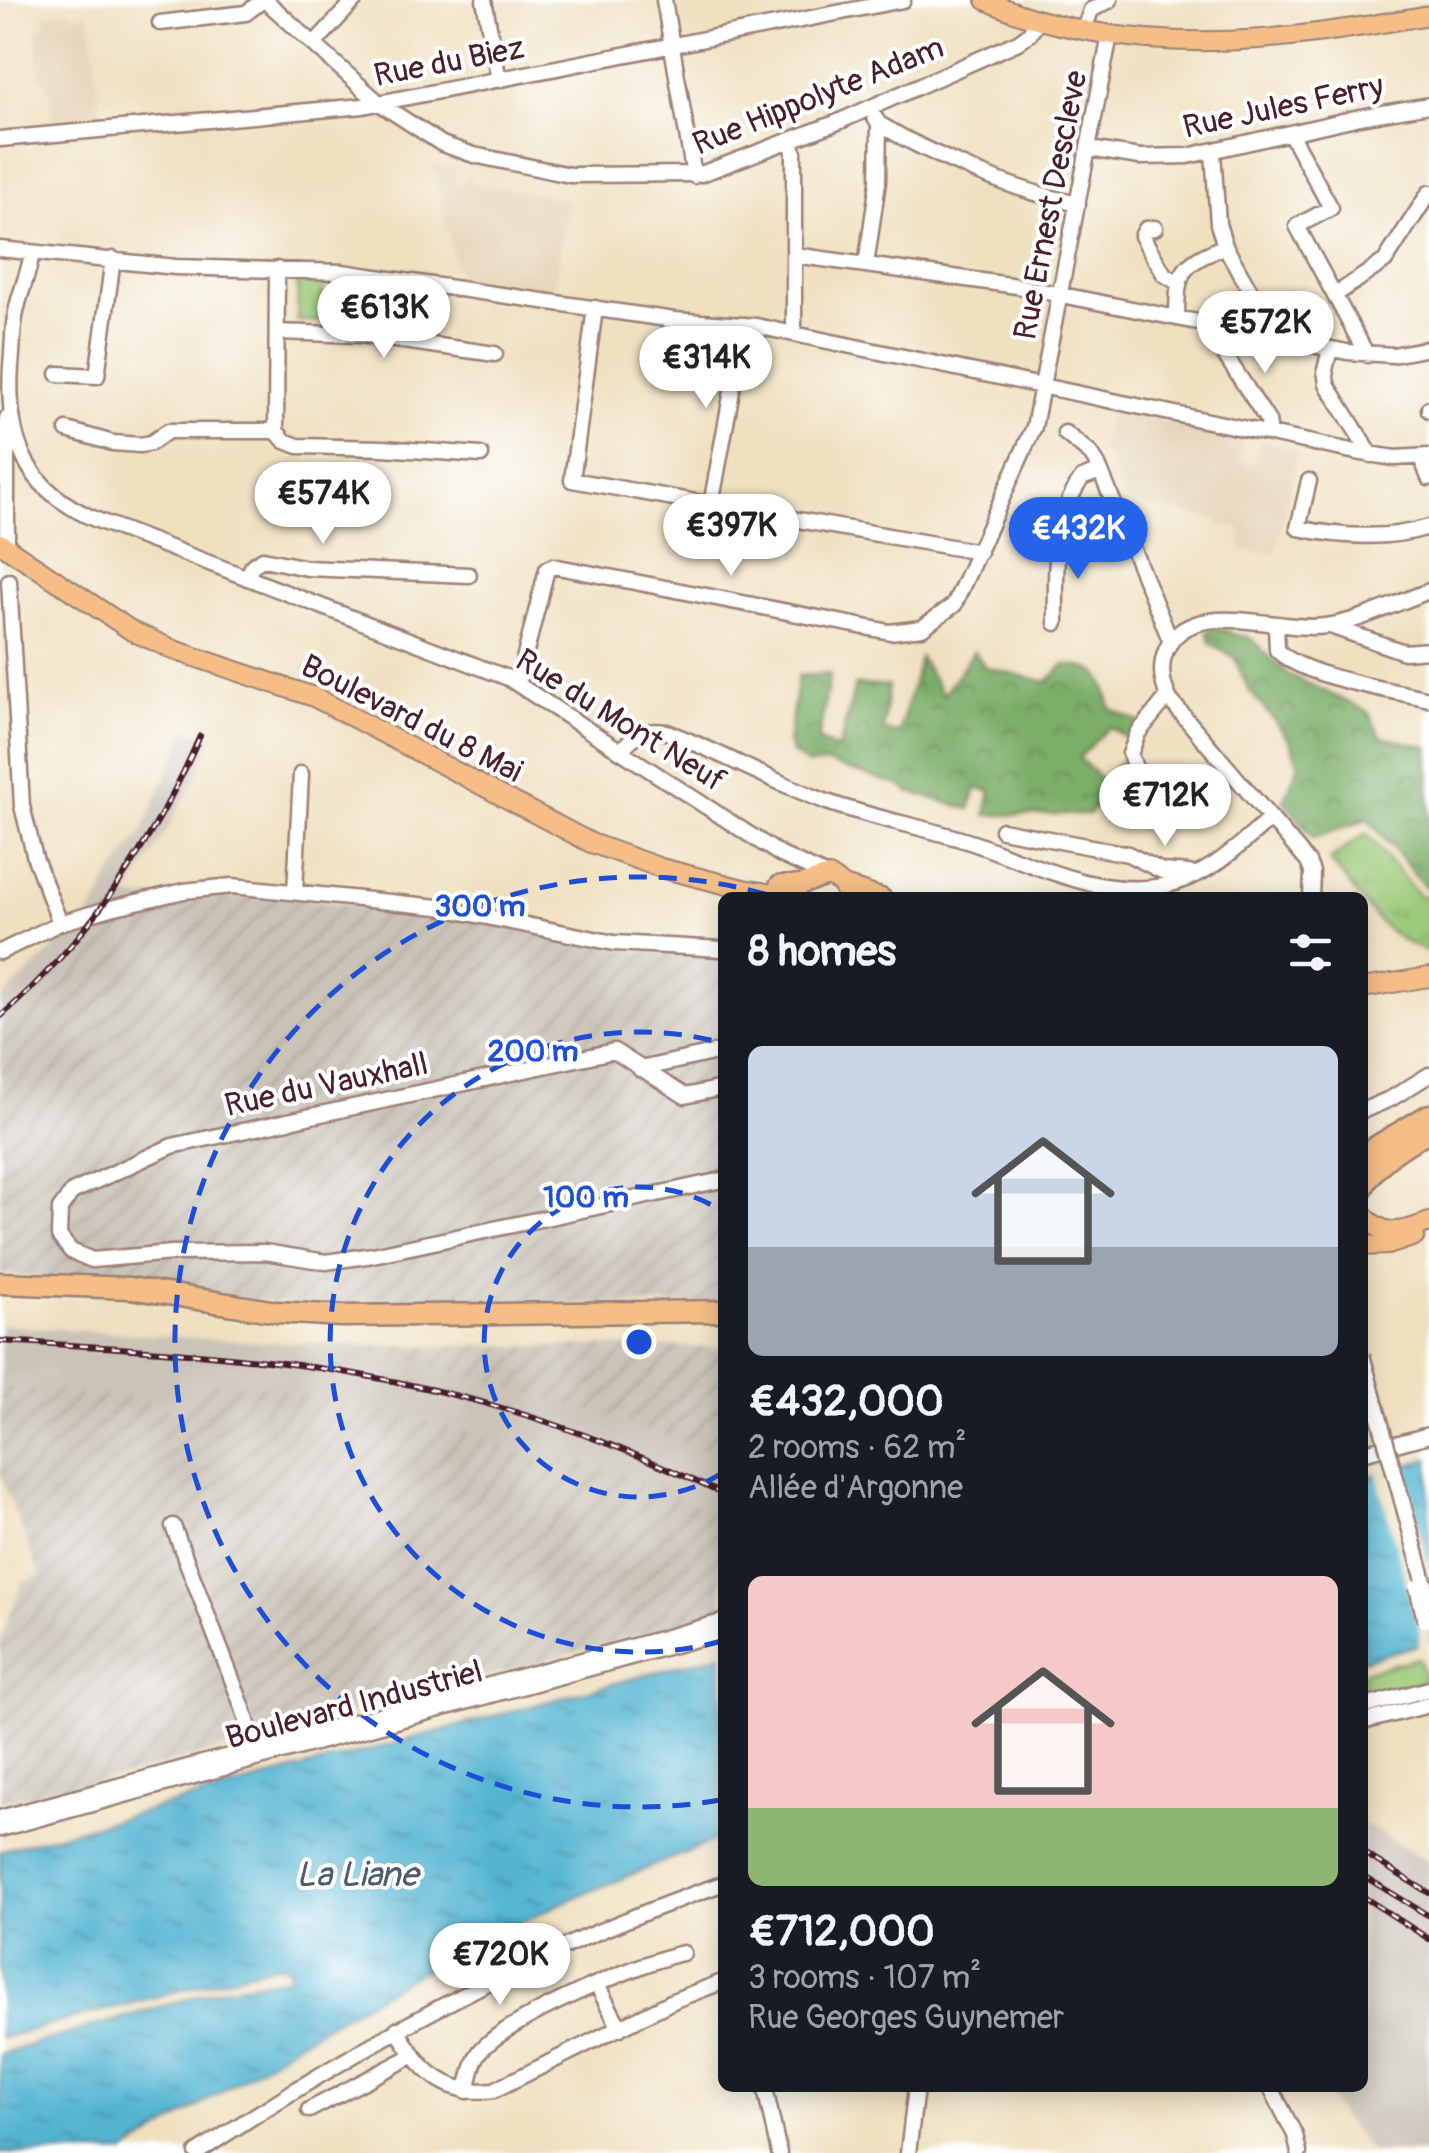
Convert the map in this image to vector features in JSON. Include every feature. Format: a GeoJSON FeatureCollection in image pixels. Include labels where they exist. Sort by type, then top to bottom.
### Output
{"type":"FeatureCollection","features":[{"type":"Feature","properties":{"kind":"highway"},"geometry":{"type":"LineString","coordinates":[[1368,1151],[1429,1115]]}},
{"type":"Feature","properties":{"kind":"highway"},"geometry":{"type":"LineString","coordinates":[[1368,1179],[1388,1157],[1429,1131]]}},
{"type":"Feature","properties":{"kind":"highway"},"geometry":{"type":"LineString","coordinates":[[0,1283],[140,1289],[277,1312],[341,1316],[718,1311]]}},
{"type":"Feature","properties":{"kind":"highway"},"geometry":{"type":"LineString","coordinates":[[0,1296],[126,1301],[264,1323],[323,1328],[718,1324]]}},
{"type":"Feature","properties":{"kind":"main road"},"geometry":{"type":"LineString","coordinates":[[986,0],[1039,20],[1084,30],[1182,42],[1238,43],[1429,15]]}},
{"type":"Feature","properties":{"kind":"main road","name":"Boulevard du 8 Mai"},"geometry":{"type":"LineString","coordinates":[[4,545],[142,636],[304,693],[581,838],[625,857],[743,889],[808,888]]}},
{"type":"Feature","properties":{"kind":"main road","name":"Boulevard du 8 Mai"},"geometry":{"type":"LineString","coordinates":[[699,877],[808,888]]}},
{"type":"Feature","properties":{"kind":"main road"},"geometry":{"type":"LineString","coordinates":[[808,888],[838,880],[845,892]]}},
{"type":"Feature","properties":{"kind":"main road"},"geometry":{"type":"LineString","coordinates":[[1368,986],[1429,978]]}},
{"type":"Feature","properties":{"kind":"main road"},"geometry":{"type":"LineString","coordinates":[[1368,1218],[1390,1232],[1429,1222]]}},
{"type":"Feature","properties":{"kind":"main road"},"geometry":{"type":"LineString","coordinates":[[1368,1246],[1388,1245],[1429,1230]]}},
{"type":"Feature","properties":{"kind":"street"},"geometry":{"type":"LineString","coordinates":[[160,23],[246,13],[264,0]]}},
{"type":"Feature","properties":{"kind":"street","name":"Rue Hippolyte Adam"},"geometry":{"type":"LineString","coordinates":[[264,0],[379,103],[448,147],[570,176],[694,176],[871,108],[1018,42],[1030,34],[1039,20]]}},
{"type":"Feature","properties":{"kind":"street"},"geometry":{"type":"LineString","coordinates":[[314,44],[355,0]]}},
{"type":"Feature","properties":{"kind":"street"},"geometry":{"type":"LineString","coordinates":[[484,0],[498,80]]}},
{"type":"Feature","properties":{"kind":"street"},"geometry":{"type":"LineString","coordinates":[[664,0],[694,176]]}},
{"type":"Feature","properties":{"kind":"street","name":"Rue du Biez"},"geometry":{"type":"LineString","coordinates":[[0,139],[379,103],[903,0]]}},
{"type":"Feature","properties":{"kind":"street"},"geometry":{"type":"LineString","coordinates":[[1084,30],[1091,10],[1110,0]]}},
{"type":"Feature","properties":{"kind":"street","name":"Rue Ernest Descleve"},"geometry":{"type":"LineString","coordinates":[[518,684],[547,569],[553,566],[901,632],[927,625],[950,609],[1034,427],[1110,35]]}},
{"type":"Feature","properties":{"kind":"street","name":"Rue Jules Ferry"},"geometry":{"type":"LineString","coordinates":[[1088,149],[1156,158],[1213,152],[1429,105]]}},
{"type":"Feature","properties":{"kind":"street"},"geometry":{"type":"LineString","coordinates":[[866,265],[878,182],[879,124],[871,108]]}},
{"type":"Feature","properties":{"kind":"street"},"geometry":{"type":"LineString","coordinates":[[879,124],[1014,186],[1078,204]]}},
{"type":"Feature","properties":{"kind":"street"},"geometry":{"type":"LineString","coordinates":[[1290,133],[1331,208],[1297,226],[1367,355]]}},
{"type":"Feature","properties":{"kind":"street"},"geometry":{"type":"LineString","coordinates":[[791,140],[794,332]]}},
{"type":"Feature","properties":{"kind":"street"},"geometry":{"type":"LineString","coordinates":[[1213,152],[1218,224],[1266,320],[1261,335]]}},
{"type":"Feature","properties":{"kind":"street"},"geometry":{"type":"LineString","coordinates":[[1335,295],[1380,266],[1394,252],[1429,192]]}},
{"type":"Feature","properties":{"kind":"street"},"geometry":{"type":"LineString","coordinates":[[1155,228],[1146,229],[1142,236],[1164,274],[1178,282]]}},
{"type":"Feature","properties":{"kind":"street"},"geometry":{"type":"LineString","coordinates":[[1177,318],[1178,282],[1184,270],[1195,259],[1226,246]]}},
{"type":"Feature","properties":{"kind":"street"},"geometry":{"type":"LineString","coordinates":[[0,249],[167,266],[342,272],[674,320],[794,332],[1371,455],[1425,457],[1429,478]]}},
{"type":"Feature","properties":{"kind":"street","name":"Rue du Mont Neuf"},"geometry":{"type":"LineString","coordinates":[[32,253],[15,317],[9,405],[22,456],[37,480],[56,499],[91,518],[518,684],[781,854],[808,888]]}},
{"type":"Feature","properties":{"kind":"street"},"geometry":{"type":"LineString","coordinates":[[794,255],[1062,294],[1367,355],[1429,348]]}},
{"type":"Feature","properties":{"kind":"street"},"geometry":{"type":"LineString","coordinates":[[58,374],[97,376],[113,259]]}},
{"type":"Feature","properties":{"kind":"street"},"geometry":{"type":"LineString","coordinates":[[276,431],[277,269]]}},
{"type":"Feature","properties":{"kind":"street"},"geometry":{"type":"LineString","coordinates":[[595,308],[572,480],[979,552]]}},
{"type":"Feature","properties":{"kind":"street"},"geometry":{"type":"LineString","coordinates":[[1208,324],[1268,421],[1270,434]]}},
{"type":"Feature","properties":{"kind":"street"},"geometry":{"type":"LineString","coordinates":[[711,505],[744,325]]}},
{"type":"Feature","properties":{"kind":"street"},"geometry":{"type":"LineString","coordinates":[[277,332],[362,336],[495,354]]}},
{"type":"Feature","properties":{"kind":"street"},"geometry":{"type":"LineString","coordinates":[[1330,349],[1325,370],[1327,384],[1371,455]]}},
{"type":"Feature","properties":{"kind":"street"},"geometry":{"type":"LineString","coordinates":[[4,545],[9,405]]}},
{"type":"Feature","properties":{"kind":"street"},"geometry":{"type":"LineString","coordinates":[[66,430],[140,445],[152,443],[168,430],[276,431],[289,444],[298,446],[481,455]]}},
{"type":"Feature","properties":{"kind":"street"},"geometry":{"type":"LineString","coordinates":[[1065,433],[1091,454],[1100,471],[1171,642]]}},
{"type":"Feature","properties":{"kind":"street"},"geometry":{"type":"LineString","coordinates":[[1056,623],[1056,560],[1065,516],[1082,478],[1100,471]]}},
{"type":"Feature","properties":{"kind":"street"},"geometry":{"type":"LineString","coordinates":[[1309,482],[1298,528],[1350,536],[1406,532],[1429,526]]}},
{"type":"Feature","properties":{"kind":"street"},"geometry":{"type":"LineString","coordinates":[[247,578],[253,565],[264,559],[306,568],[469,575]]}},
{"type":"Feature","properties":{"kind":"street"},"geometry":{"type":"LineString","coordinates":[[9,580],[22,806],[60,923]]}},
{"type":"Feature","properties":{"kind":"street"},"geometry":{"type":"LineString","coordinates":[[1329,626],[1429,590]]}},
{"type":"Feature","properties":{"kind":"street"},"geometry":{"type":"LineString","coordinates":[[1310,892],[1309,864],[1168,696],[1162,669],[1171,642],[1183,629],[1202,620],[1329,626],[1404,652],[1429,650]]}},
{"type":"Feature","properties":{"kind":"street"},"geometry":{"type":"LineString","coordinates":[[1276,626],[1276,646],[1282,655],[1332,676],[1429,698]]}},
{"type":"Feature","properties":{"kind":"street"},"geometry":{"type":"LineString","coordinates":[[1154,788],[1136,770],[1130,754],[1138,733],[1168,696]]}},
{"type":"Feature","properties":{"kind":"street"},"geometry":{"type":"LineString","coordinates":[[622,750],[643,732],[666,732],[829,802],[962,839],[1101,886],[1153,888],[1176,883],[1230,854],[1271,818]]}},
{"type":"Feature","properties":{"kind":"street"},"geometry":{"type":"LineString","coordinates":[[295,892],[300,774]]}},
{"type":"Feature","properties":{"kind":"street"},"geometry":{"type":"LineString","coordinates":[[1002,830],[1128,854],[1167,873],[1200,873]]}},
{"type":"Feature","properties":{"kind":"street"},"geometry":{"type":"LineString","coordinates":[[772,884],[784,872],[781,854]]}},
{"type":"Feature","properties":{"kind":"street","name":"Rue du Mont Neuf"},"geometry":{"type":"LineString","coordinates":[[781,854],[808,888]]}},
{"type":"Feature","properties":{"kind":"street"},"geometry":{"type":"LineString","coordinates":[[0,952],[60,923],[139,900],[204,888],[244,887],[438,907],[619,943],[718,949]]}},
{"type":"Feature","properties":{"kind":"street","name":"Rue du Vauxhall"},"geometry":{"type":"LineString","coordinates":[[718,1089],[684,1096],[614,1052],[158,1150],[78,1188],[61,1204],[57,1221],[61,1240],[75,1254],[92,1260],[172,1253],[272,1252],[326,1262],[718,1181]]}},
{"type":"Feature","properties":{"kind":"street"},"geometry":{"type":"LineString","coordinates":[[640,1068],[718,1052]]}},
{"type":"Feature","properties":{"kind":"street"},"geometry":{"type":"LineString","coordinates":[[1368,1109],[1429,1076]]}},
{"type":"Feature","properties":{"kind":"street"},"geometry":{"type":"LineString","coordinates":[[1368,1376],[1429,1599]]}},
{"type":"Feature","properties":{"kind":"street"},"geometry":{"type":"LineString","coordinates":[[1368,1411],[1427,1626]]}},
{"type":"Feature","properties":{"kind":"street"},"geometry":{"type":"LineString","coordinates":[[1368,1451],[1429,1435]]}},
{"type":"Feature","properties":{"kind":"street"},"geometry":{"type":"LineString","coordinates":[[173,1526],[257,1753]]}},
{"type":"Feature","properties":{"kind":"street","name":"Boulevard Industriel"},"geometry":{"type":"LineString","coordinates":[[0,1829],[718,1623]]}},
{"type":"Feature","properties":{"kind":"street","name":"Boulevard Industriel"},"geometry":{"type":"LineString","coordinates":[[0,1818],[718,1633]]}},
{"type":"Feature","properties":{"kind":"street"},"geometry":{"type":"LineString","coordinates":[[1368,1706],[1429,1690]]}},
{"type":"Feature","properties":{"kind":"street"},"geometry":{"type":"LineString","coordinates":[[1368,1721],[1429,1705]]}},
{"type":"Feature","properties":{"kind":"street"},"geometry":{"type":"LineString","coordinates":[[1400,1715],[1429,1716]]}},
{"type":"Feature","properties":{"kind":"street"},"geometry":{"type":"LineString","coordinates":[[197,2153],[288,2092],[397,2029],[540,1956],[718,1885]]}},
{"type":"Feature","properties":{"kind":"street"},"geometry":{"type":"LineString","coordinates":[[467,2091],[477,2056],[496,2036],[597,1985],[683,1953]]}},
{"type":"Feature","properties":{"kind":"street"},"geometry":{"type":"LineString","coordinates":[[397,2029],[412,2056],[438,2080],[467,2091],[487,2091],[509,2084],[674,2000],[718,1984]]}},
{"type":"Feature","properties":{"kind":"street"},"geometry":{"type":"LineString","coordinates":[[597,1985],[620,2028]]}},
{"type":"Feature","properties":{"kind":"street"},"geometry":{"type":"LineString","coordinates":[[309,2110],[412,2056]]}},
{"type":"Feature","properties":{"kind":"street"},"geometry":{"type":"LineString","coordinates":[[765,2092],[779,2153]]}},
{"type":"Feature","properties":{"kind":"street"},"geometry":{"type":"LineString","coordinates":[[908,2153],[916,2092]]}},
{"type":"Feature","properties":{"kind":"street"},"geometry":{"type":"LineString","coordinates":[[1273,2092],[1300,2153]]}},
{"type":"Feature","properties":{"kind":"shaded area"},"geometry":{"type":"Polygon","coordinates":[[[70,11],[74,15],[90,13],[101,119],[52,125],[52,91],[47,91],[45,80],[41,80],[36,28],[45,27],[44,14],[70,11]]]}},
{"type":"Feature","properties":{"kind":"shaded area"},"geometry":{"type":"Polygon","coordinates":[[[433,164],[456,168],[454,181],[464,183],[466,177],[471,178],[471,183],[567,199],[554,292],[458,279],[433,164]]]}},
{"type":"Feature","properties":{"kind":"shaded area"},"geometry":{"type":"Polygon","coordinates":[[[1111,411],[1243,439],[1239,460],[1253,465],[1261,439],[1298,451],[1275,554],[1241,551],[1242,529],[1218,525],[1219,520],[1126,502],[1100,446],[1111,411]]]}},
{"type":"Feature","properties":{"kind":"shaded area"},"geometry":{"type":"Polygon","coordinates":[[[187,730],[212,739],[193,783],[154,852],[126,897],[117,898],[64,976],[0,1040],[0,1000],[89,915],[141,834],[187,730]]]}},
{"type":"Feature","properties":{"kind":"shaded area"},"geometry":{"type":"Polygon","coordinates":[[[287,897],[467,919],[641,951],[718,956],[718,1304],[304,1306],[0,1274],[0,1040],[64,976],[117,898],[287,897]]]}},
{"type":"Feature","properties":{"kind":"shaded area"},"geometry":{"type":"Polygon","coordinates":[[[0,1325],[360,1345],[621,1420],[697,1447],[718,1458],[718,1516],[657,1486],[557,1455],[553,1463],[474,1433],[374,1407],[241,1382],[198,1381],[181,1411],[130,1397],[0,1387],[0,1325]]]}},
{"type":"Feature","properties":{"kind":"shaded area"},"geometry":{"type":"Polygon","coordinates":[[[360,1345],[718,1347],[718,1458],[621,1420],[360,1345]]]}},
{"type":"Feature","properties":{"kind":"shaded area"},"geometry":{"type":"Polygon","coordinates":[[[198,1381],[241,1382],[374,1407],[474,1433],[552,1463],[557,1454],[658,1486],[718,1516],[718,1613],[117,1778],[0,1802],[0,1641],[22,1582],[40,1575],[0,1474],[0,1387],[130,1397],[181,1411],[198,1381]]]}},
{"type":"Feature","properties":{"kind":"shaded area"},"geometry":{"type":"Polygon","coordinates":[[[1368,1826],[1429,1862],[1429,2153],[1372,2153],[1341,2117],[1327,2092],[1368,2092],[1368,1826]]]}},
{"type":"Feature","properties":{"kind":"green space"},"geometry":{"type":"Polygon","coordinates":[[[298,278],[323,279],[322,321],[297,321],[298,278]]]}},
{"type":"Feature","properties":{"kind":"green space"},"geometry":{"type":"Polygon","coordinates":[[[1217,628],[1250,638],[1286,673],[1368,712],[1381,737],[1429,747],[1429,887],[1424,886],[1368,819],[1313,838],[1284,801],[1299,764],[1289,739],[1249,690],[1234,657],[1210,643],[1207,631],[1217,628]]]}},
{"type":"Feature","properties":{"kind":"green space"},"geometry":{"type":"Polygon","coordinates":[[[974,651],[985,667],[1047,682],[1064,665],[1086,668],[1098,675],[1111,709],[1139,722],[1128,739],[1109,727],[1079,758],[1102,780],[1124,759],[1130,776],[1111,782],[1089,814],[986,815],[991,791],[976,788],[970,809],[827,763],[807,765],[792,753],[788,743],[798,676],[830,674],[818,741],[839,749],[855,685],[888,686],[883,731],[899,733],[920,658],[943,695],[974,651]]]}},
{"type":"Feature","properties":{"kind":"green space"},"geometry":{"type":"Polygon","coordinates":[[[1366,833],[1419,896],[1429,896],[1429,951],[1385,927],[1368,908],[1368,892],[1355,892],[1330,860],[1366,833]]]}},
{"type":"Feature","properties":{"kind":"green space"},"geometry":{"type":"Polygon","coordinates":[[[1419,1658],[1425,1682],[1368,1697],[1368,1671],[1419,1658]]]}},
{"type":"Feature","properties":{"kind":"water"},"geometry":{"type":"Polygon","coordinates":[[[1429,1459],[1429,1642],[1368,1659],[1368,1477],[1429,1459]]]}},
{"type":"Feature","properties":{"kind":"water","name":"La Liane"},"geometry":{"type":"Polygon","coordinates":[[[718,1655],[718,1840],[566,1901],[416,1974],[307,2036],[126,2153],[0,2153],[0,2054],[224,1988],[290,1977],[286,1965],[0,2038],[0,1851],[718,1655]]]}},
{"type":"Feature","properties":{"kind":"pier"},"geometry":{"type":"Polygon","coordinates":[[[1401,1462],[1429,1566],[1429,1647],[1418,1650],[1420,1634],[1375,1469],[1401,1462]]]}},
{"type":"Feature","properties":{"kind":"railway"},"geometry":{"type":"LineString","coordinates":[[0,1017],[61,956],[115,888],[162,813],[200,736]]}},
{"type":"Feature","properties":{"kind":"railway"},"geometry":{"type":"LineString","coordinates":[[0,1341],[223,1356],[403,1383],[543,1421],[634,1454],[718,1492]]}},
{"type":"Feature","properties":{"kind":"railway"},"geometry":{"type":"LineString","coordinates":[[1368,1856],[1429,1893]]}},
{"type":"Feature","properties":{"kind":"railway"},"geometry":{"type":"LineString","coordinates":[[1368,1879],[1429,1916]]}},
{"type":"Feature","properties":{"kind":"railway"},"geometry":{"type":"LineString","coordinates":[[1368,1900],[1429,1939]]}}]}
